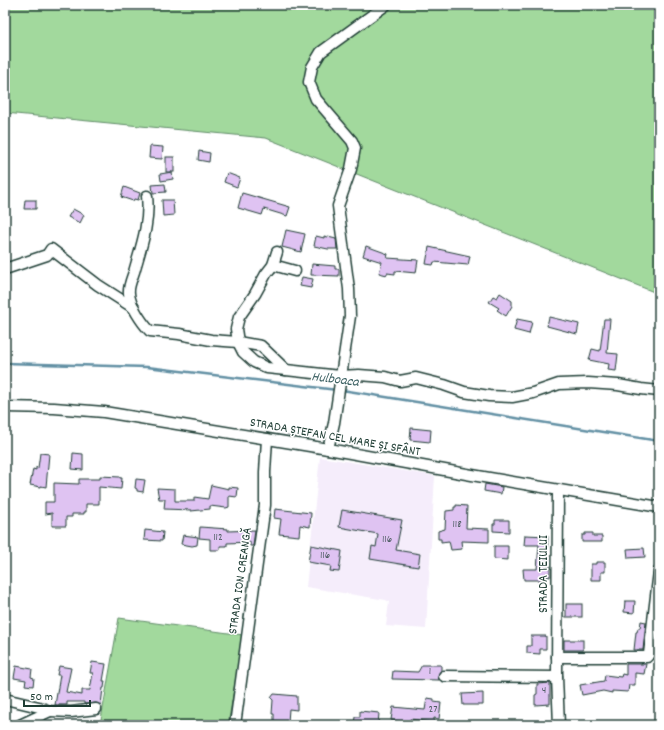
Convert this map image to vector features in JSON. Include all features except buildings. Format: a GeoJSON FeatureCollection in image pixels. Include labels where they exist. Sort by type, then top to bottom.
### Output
{"type":"FeatureCollection","features":[{"type":"Feature","properties":{"kind":"street"},"geometry":{"type":"LineString","coordinates":[[328,449],[350,316],[349,289],[338,206],[351,169],[355,148],[354,144],[316,99],[309,82],[312,67],[321,52],[386,5]]}},
{"type":"Feature","properties":{"kind":"street"},"geometry":{"type":"LineString","coordinates":[[147,196],[149,210],[129,293],[134,308],[143,324],[150,331],[261,346],[286,370]]}},
{"type":"Feature","properties":{"kind":"street"},"geometry":{"type":"LineString","coordinates":[[5,269],[47,255],[51,249],[98,285],[134,308]]}},
{"type":"Feature","properties":{"kind":"street"},"geometry":{"type":"LineString","coordinates":[[277,252],[273,265],[258,285],[255,294],[238,317],[236,329],[238,342],[243,352],[254,362],[267,368],[340,380],[359,375],[385,377],[400,381],[416,378],[464,392],[489,396],[512,397],[533,393],[559,384],[588,383],[618,385],[659,391]]}},
{"type":"Feature","properties":{"kind":"street"},"geometry":{"type":"LineString","coordinates":[[273,265],[295,271]]}},
{"type":"Feature","properties":{"kind":"street","name":"STRADA ȘTEFAN CEL MARE ȘI SFÂNT"},"geometry":{"type":"LineString","coordinates":[[5,406],[98,412],[328,449],[659,507]]}},
{"type":"Feature","properties":{"kind":"street","name":"STRADA ION CREANGĂ"},"geometry":{"type":"LineString","coordinates":[[235,725],[265,505],[264,472],[267,439]]}},
{"type":"Feature","properties":{"kind":"street","name":"STRADA TEIULUI"},"geometry":{"type":"LineString","coordinates":[[558,490],[557,677],[559,725]]}},
{"type":"Feature","properties":{"kind":"street"},"geometry":{"type":"LineString","coordinates":[[649,654],[659,574]]}},
{"type":"Feature","properties":{"kind":"street"},"geometry":{"type":"LineString","coordinates":[[557,657],[644,658],[647,657],[659,645]]}},
{"type":"Feature","properties":{"kind":"street"},"geometry":{"type":"LineString","coordinates":[[444,676],[557,677]]}},
{"type":"Feature","properties":{"kind":"street"},"geometry":{"type":"LineString","coordinates":[[5,699],[39,706],[50,711],[71,712],[96,708]]}},
{"type":"Feature","properties":{"kind":"street"},"geometry":{"type":"LineString","coordinates":[[20,725],[50,711]]}},
{"type":"Feature","properties":{"kind":"shaded area"},"geometry":{"type":"Polygon","coordinates":[[[320,457],[435,476],[426,629],[386,626],[389,602],[386,600],[306,587],[320,457]]]}},
{"type":"Feature","properties":{"kind":"green space"},"geometry":{"type":"Polygon","coordinates":[[[5,5],[659,5],[659,294],[266,138],[5,113],[5,5]]]}},
{"type":"Feature","properties":{"kind":"green space"},"geometry":{"type":"Polygon","coordinates":[[[119,618],[243,635],[228,725],[100,725],[119,618]]]}},
{"type":"Feature","properties":{"kind":"waterway","name":"Hulboaca"},"geometry":{"type":"LineString","coordinates":[[5,363],[147,367],[337,390]]}},
{"type":"Feature","properties":{"kind":"waterway","name":"Hulboaca"},"geometry":{"type":"LineString","coordinates":[[342,390],[659,441]]}}]}
